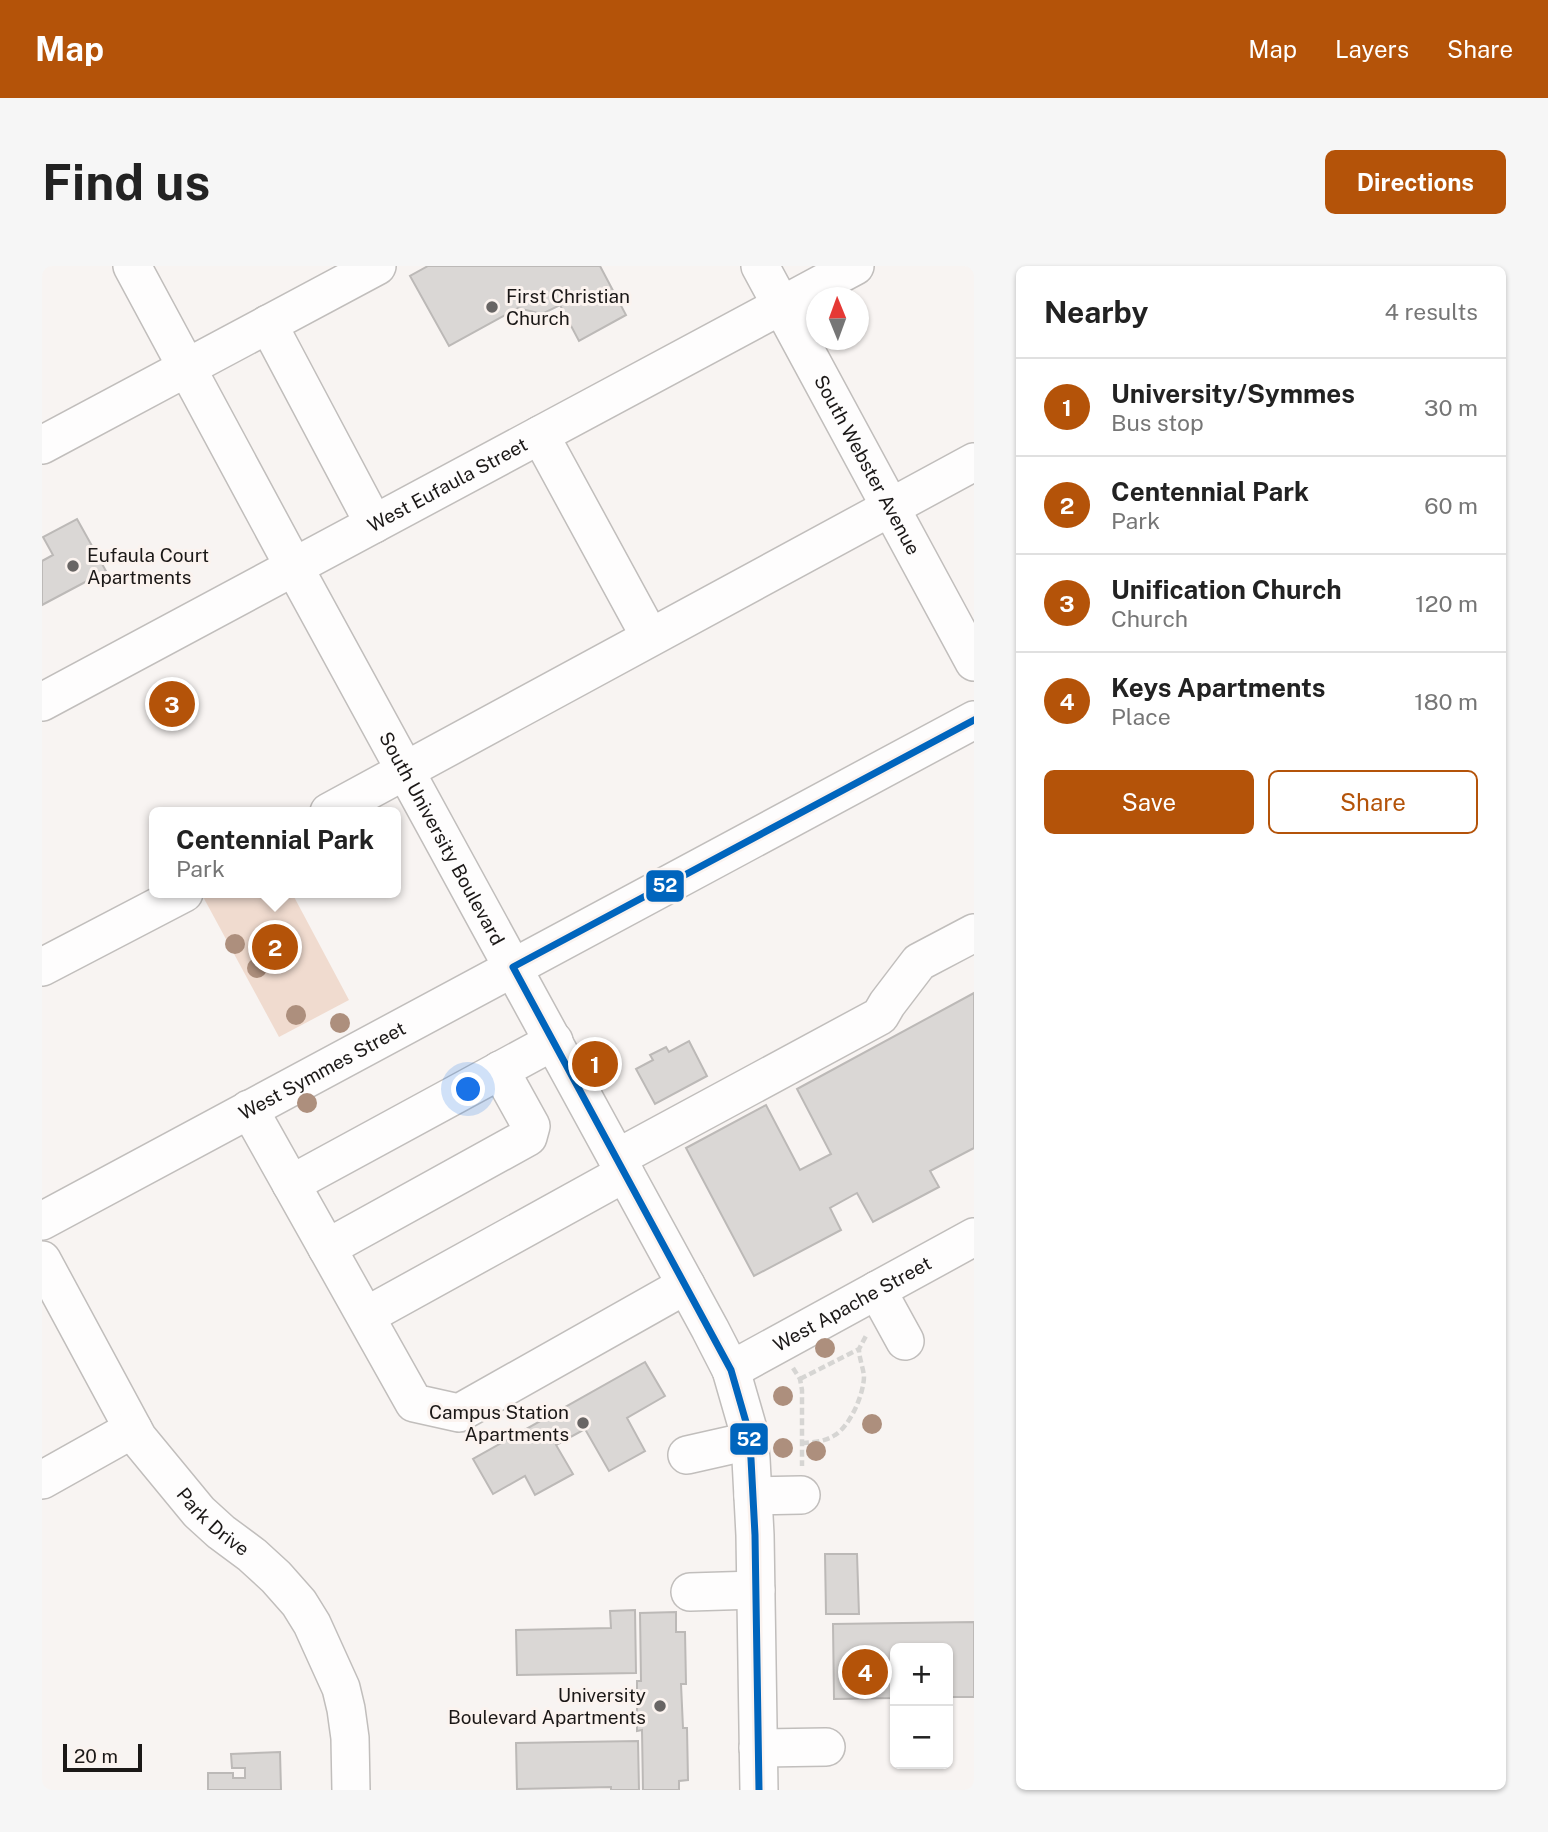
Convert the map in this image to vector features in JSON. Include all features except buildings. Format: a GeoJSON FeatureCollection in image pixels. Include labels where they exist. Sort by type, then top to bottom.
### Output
{"type":"FeatureCollection","features":[{"type":"Feature","properties":{"kind":"street","name":"South University Boulevard"},"geometry":{"type":"LineString","coordinates":[[132,266],[730,1370],[748,1429],[753,1496],[759,1790]]}},
{"type":"Feature","properties":{"kind":"street"},"geometry":{"type":"LineString","coordinates":[[42,445],[377,266]]}},
{"type":"Feature","properties":{"kind":"street","name":"South Webster Avenue"},"geometry":{"type":"LineString","coordinates":[[760,266],[974,662]]}},
{"type":"Feature","properties":{"kind":"street","name":"West Eufaula Street"},"geometry":{"type":"LineString","coordinates":[[42,702],[855,266]]}},
{"type":"Feature","properties":{"kind":"street"},"geometry":{"type":"LineString","coordinates":[[268,324],[374,524]]}},
{"type":"Feature","properties":{"kind":"street"},"geometry":{"type":"LineString","coordinates":[[540,435],[650,637]]}},
{"type":"Feature","properties":{"kind":"street"},"geometry":{"type":"LineString","coordinates":[[338,807],[974,462]]}},
{"type":"Feature","properties":{"kind":"street","name":"West Symmes Street"},"geometry":{"type":"LineString","coordinates":[[42,1220],[974,720]]}},
{"type":"Feature","properties":{"kind":"street"},"geometry":{"type":"LineString","coordinates":[[42,967],[174,898]]}},
{"type":"Feature","properties":{"kind":"street"},"geometry":{"type":"LineString","coordinates":[[366,1316],[880,1016],[919,962],[974,933]]}},
{"type":"Feature","properties":{"kind":"street"},"geometry":{"type":"LineString","coordinates":[[292,1184],[554,1041]]}},
{"type":"Feature","properties":{"kind":"street"},"geometry":{"type":"LineString","coordinates":[[327,1248],[528,1137],[531,1126],[500,1070]]}},
{"type":"Feature","properties":{"kind":"street"},"geometry":{"type":"LineString","coordinates":[[249,1109],[414,1403],[459,1413],[686,1285]]}},
{"type":"Feature","properties":{"kind":"street","name":"West Apache Street"},"geometry":{"type":"LineString","coordinates":[[730,1370],[780,1342],[882,1299],[974,1237]]}},
{"type":"Feature","properties":{"kind":"street","name":"Park Drive"},"geometry":{"type":"LineString","coordinates":[[42,1260],[133,1429],[149,1452],[199,1512],[276,1577],[299,1603],[312,1624],[326,1651],[343,1699],[350,1738],[351,1790]]}},
{"type":"Feature","properties":{"kind":"street"},"geometry":{"type":"LineString","coordinates":[[882,1299],[905,1341]]}},
{"type":"Feature","properties":{"kind":"street"},"geometry":{"type":"LineString","coordinates":[[42,1480],[133,1429]]}},
{"type":"Feature","properties":{"kind":"street"},"geometry":{"type":"LineString","coordinates":[[687,1455],[749,1441]]}},
{"type":"Feature","properties":{"kind":"street"},"geometry":{"type":"LineString","coordinates":[[753,1496],[801,1495]]}},
{"type":"Feature","properties":{"kind":"street"},"geometry":{"type":"LineString","coordinates":[[690,1592],[756,1590]]}},
{"type":"Feature","properties":{"kind":"street"},"geometry":{"type":"LineString","coordinates":[[758,1748],[826,1747]]}},
{"type":"Feature","properties":{"kind":"path"},"geometry":{"type":"LineString","coordinates":[[802,1443],[821,1441],[836,1435],[856,1407],[864,1380],[859,1349],[882,1299]]}},
{"type":"Feature","properties":{"kind":"path"},"geometry":{"type":"LineString","coordinates":[[780,1342],[800,1379],[802,1390],[801,1495]]}},
{"type":"Feature","properties":{"kind":"path"},"geometry":{"type":"LineString","coordinates":[[800,1379],[859,1349]]}},
{"type":"Feature","properties":{"kind":"shaded area"},"geometry":{"type":"Polygon","coordinates":[[[204,898],[295,898],[349,1000],[279,1037],[204,898]]]}},
{"type":"Feature","properties":{"kind":"transit line","name":"52"},"geometry":{"type":"LineString","coordinates":[[759,1790],[755,1535],[751,1459],[748,1429],[731,1370],[513,967],[974,720]]}},
{"type":"Feature","properties":{"kind":"place","name":"First Christian Church"},"geometry":{"type":"Point","coordinates":[492,307]}},
{"type":"Feature","properties":{"kind":"place","name":"Eufaula Court Apartments"},"geometry":{"type":"Point","coordinates":[73,566]}},
{"type":"Feature","properties":{"kind":"place","name":"Unification Church"},"geometry":{"type":"Point","coordinates":[172,704]}},
{"type":"Feature","properties":{"kind":"place","name":"Centennial Park"},"geometry":{"type":"Point","coordinates":[275,947]}},
{"type":"Feature","properties":{"kind":"place","name":"University/Symmes"},"geometry":{"type":"Point","coordinates":[595,1064]}},
{"type":"Feature","properties":{"kind":"place","name":"Campus Station Apartments"},"geometry":{"type":"Point","coordinates":[583,1423]}},
{"type":"Feature","properties":{"kind":"place","name":"Keys Apartments"},"geometry":{"type":"Point","coordinates":[865,1672]}},
{"type":"Feature","properties":{"kind":"place","name":"University Boulevard Apartments"},"geometry":{"type":"Point","coordinates":[660,1706]}}]}
